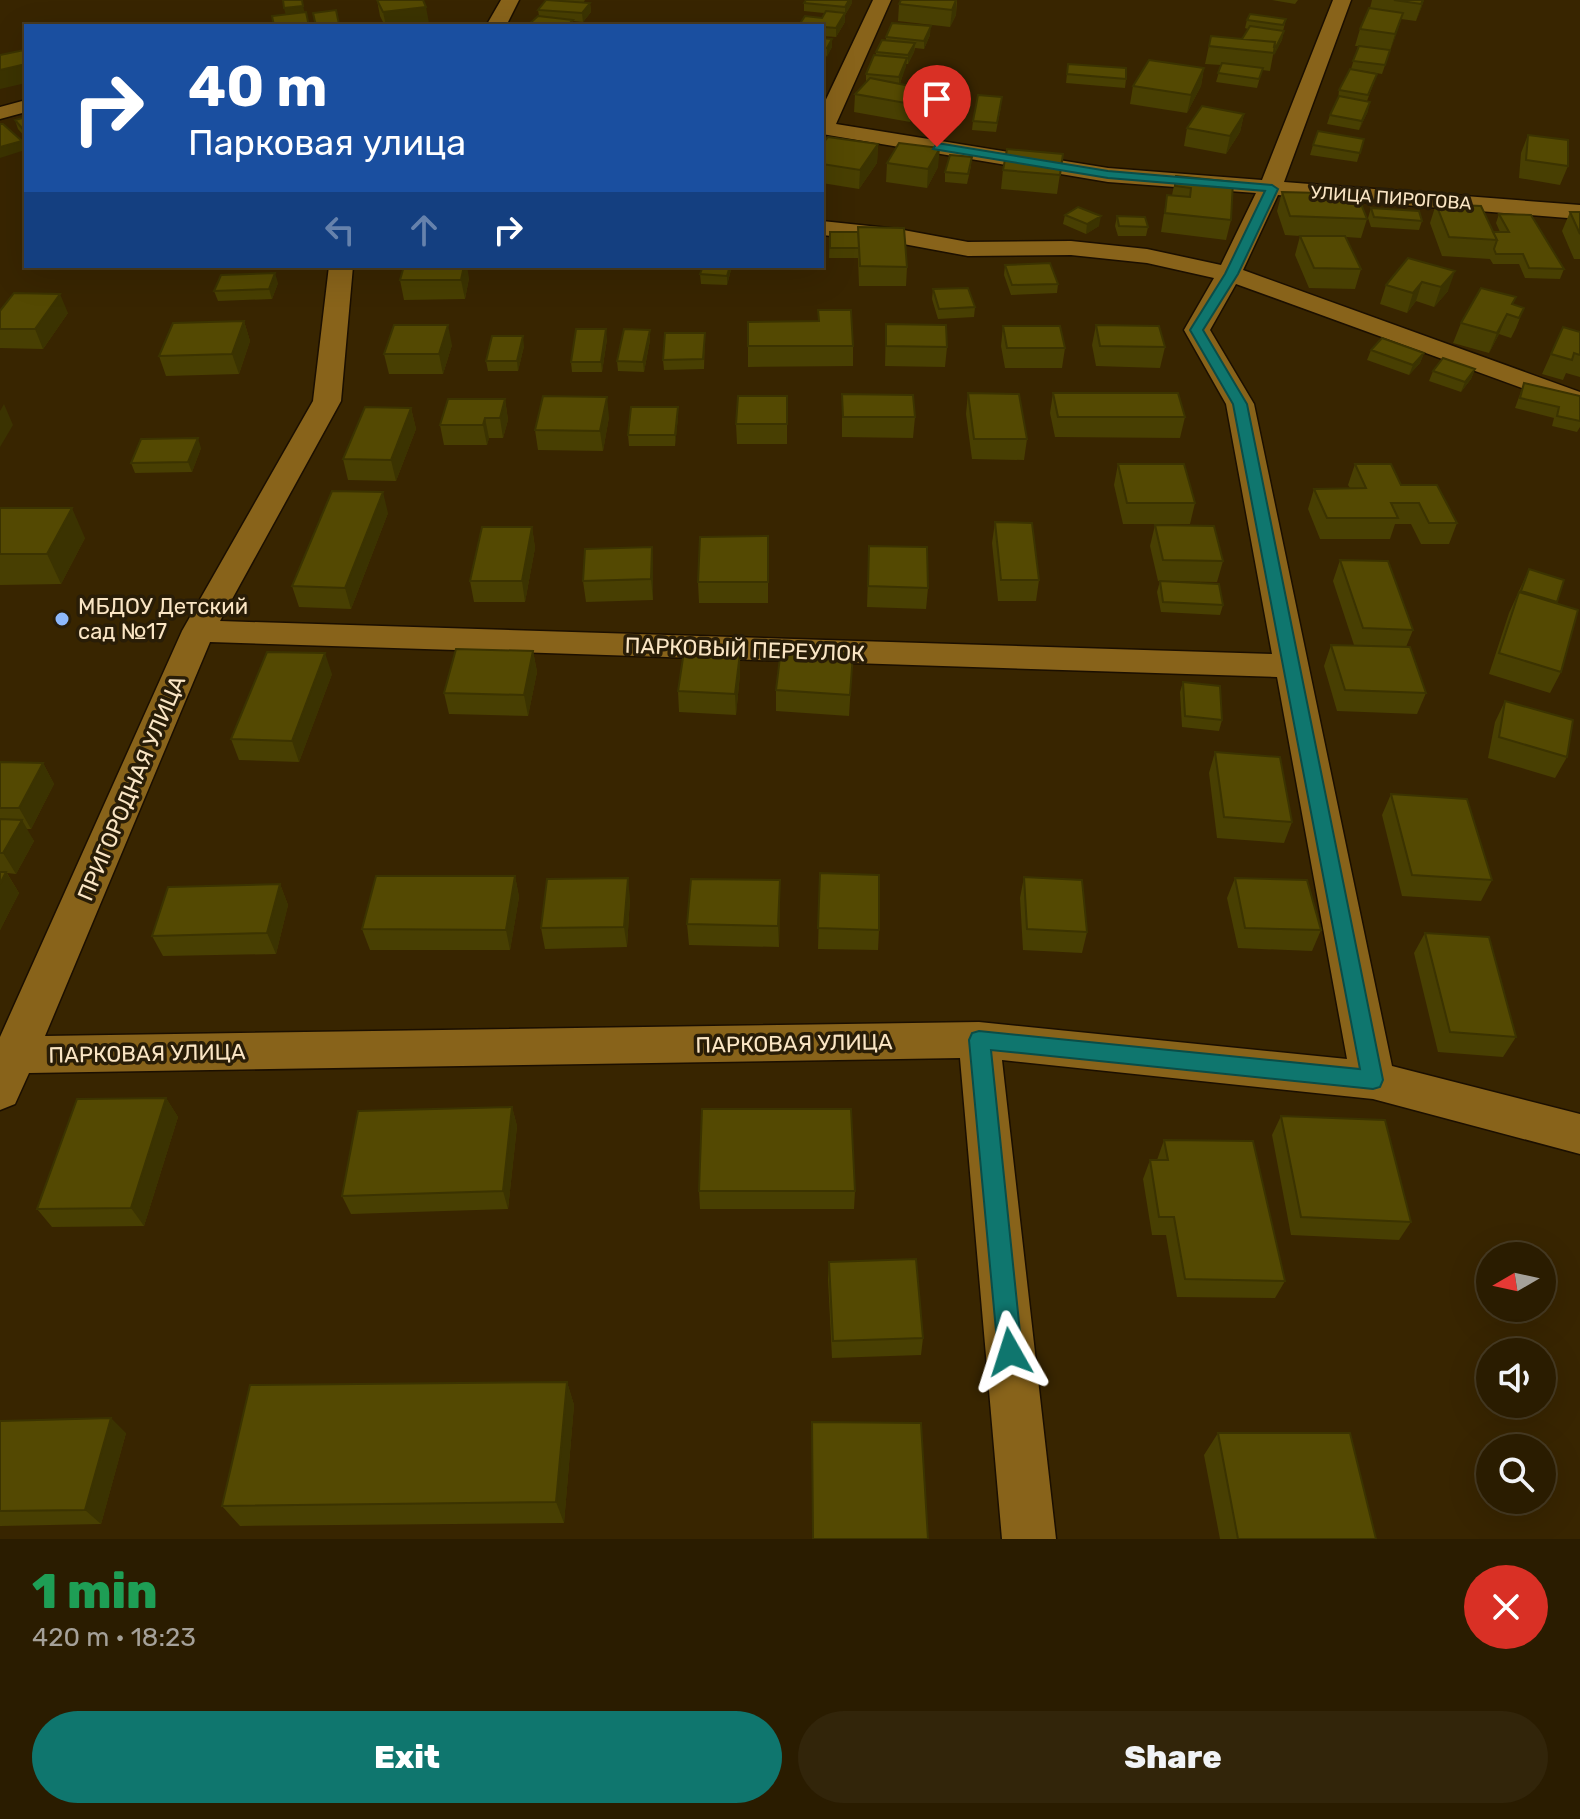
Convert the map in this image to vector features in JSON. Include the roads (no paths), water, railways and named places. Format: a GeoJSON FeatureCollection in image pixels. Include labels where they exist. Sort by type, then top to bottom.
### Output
{"type":"FeatureCollection","features":[{"type":"Feature","properties":{"kind":"street"},"geometry":{"type":"LineString","coordinates":[[497,24],[510,0]]}},
{"type":"Feature","properties":{"kind":"street"},"geometry":{"type":"LineString","coordinates":[[824,124],[882,0]]}},
{"type":"Feature","properties":{"kind":"street"},"geometry":{"type":"LineString","coordinates":[[1342,0],[1272,189],[1231,274],[1197,330],[1240,404],[1373,1080]]}},
{"type":"Feature","properties":{"kind":"street"},"geometry":{"type":"LineString","coordinates":[[0,113],[24,107]]}},
{"type":"Feature","properties":{"kind":"street","name":"УЛИЦА ПИРОГОВА"},"geometry":{"type":"LineString","coordinates":[[824,128],[1108,175],[1580,212]]}},
{"type":"Feature","properties":{"kind":"street"},"geometry":{"type":"LineString","coordinates":[[824,228],[898,236],[968,249],[1071,248],[1147,256],[1231,274],[1580,401]]}},
{"type":"Feature","properties":{"kind":"street","name":"ПРИГОРОДНАЯ УЛИЦА"},"geometry":{"type":"LineString","coordinates":[[5,1067],[198,631],[327,401],[341,268]]}},
{"type":"Feature","properties":{"kind":"street","name":"ПАРКОВЫЙ ПЕРЕУЛОК"},"geometry":{"type":"LineString","coordinates":[[198,631],[1293,666]]}},
{"type":"Feature","properties":{"kind":"street"},"geometry":{"type":"LineString","coordinates":[[979,1040],[1029,1539]]}},
{"type":"Feature","properties":{"kind":"street","name":"ПАРКОВАЯ УЛИЦА"},"geometry":{"type":"LineString","coordinates":[[5,1067],[979,1040],[1373,1080],[1580,1134]]}},
{"type":"Feature","properties":{"kind":"place","name":"МБДОУ Детский сад №17"},"geometry":{"type":"Point","coordinates":[62,619]}}]}
